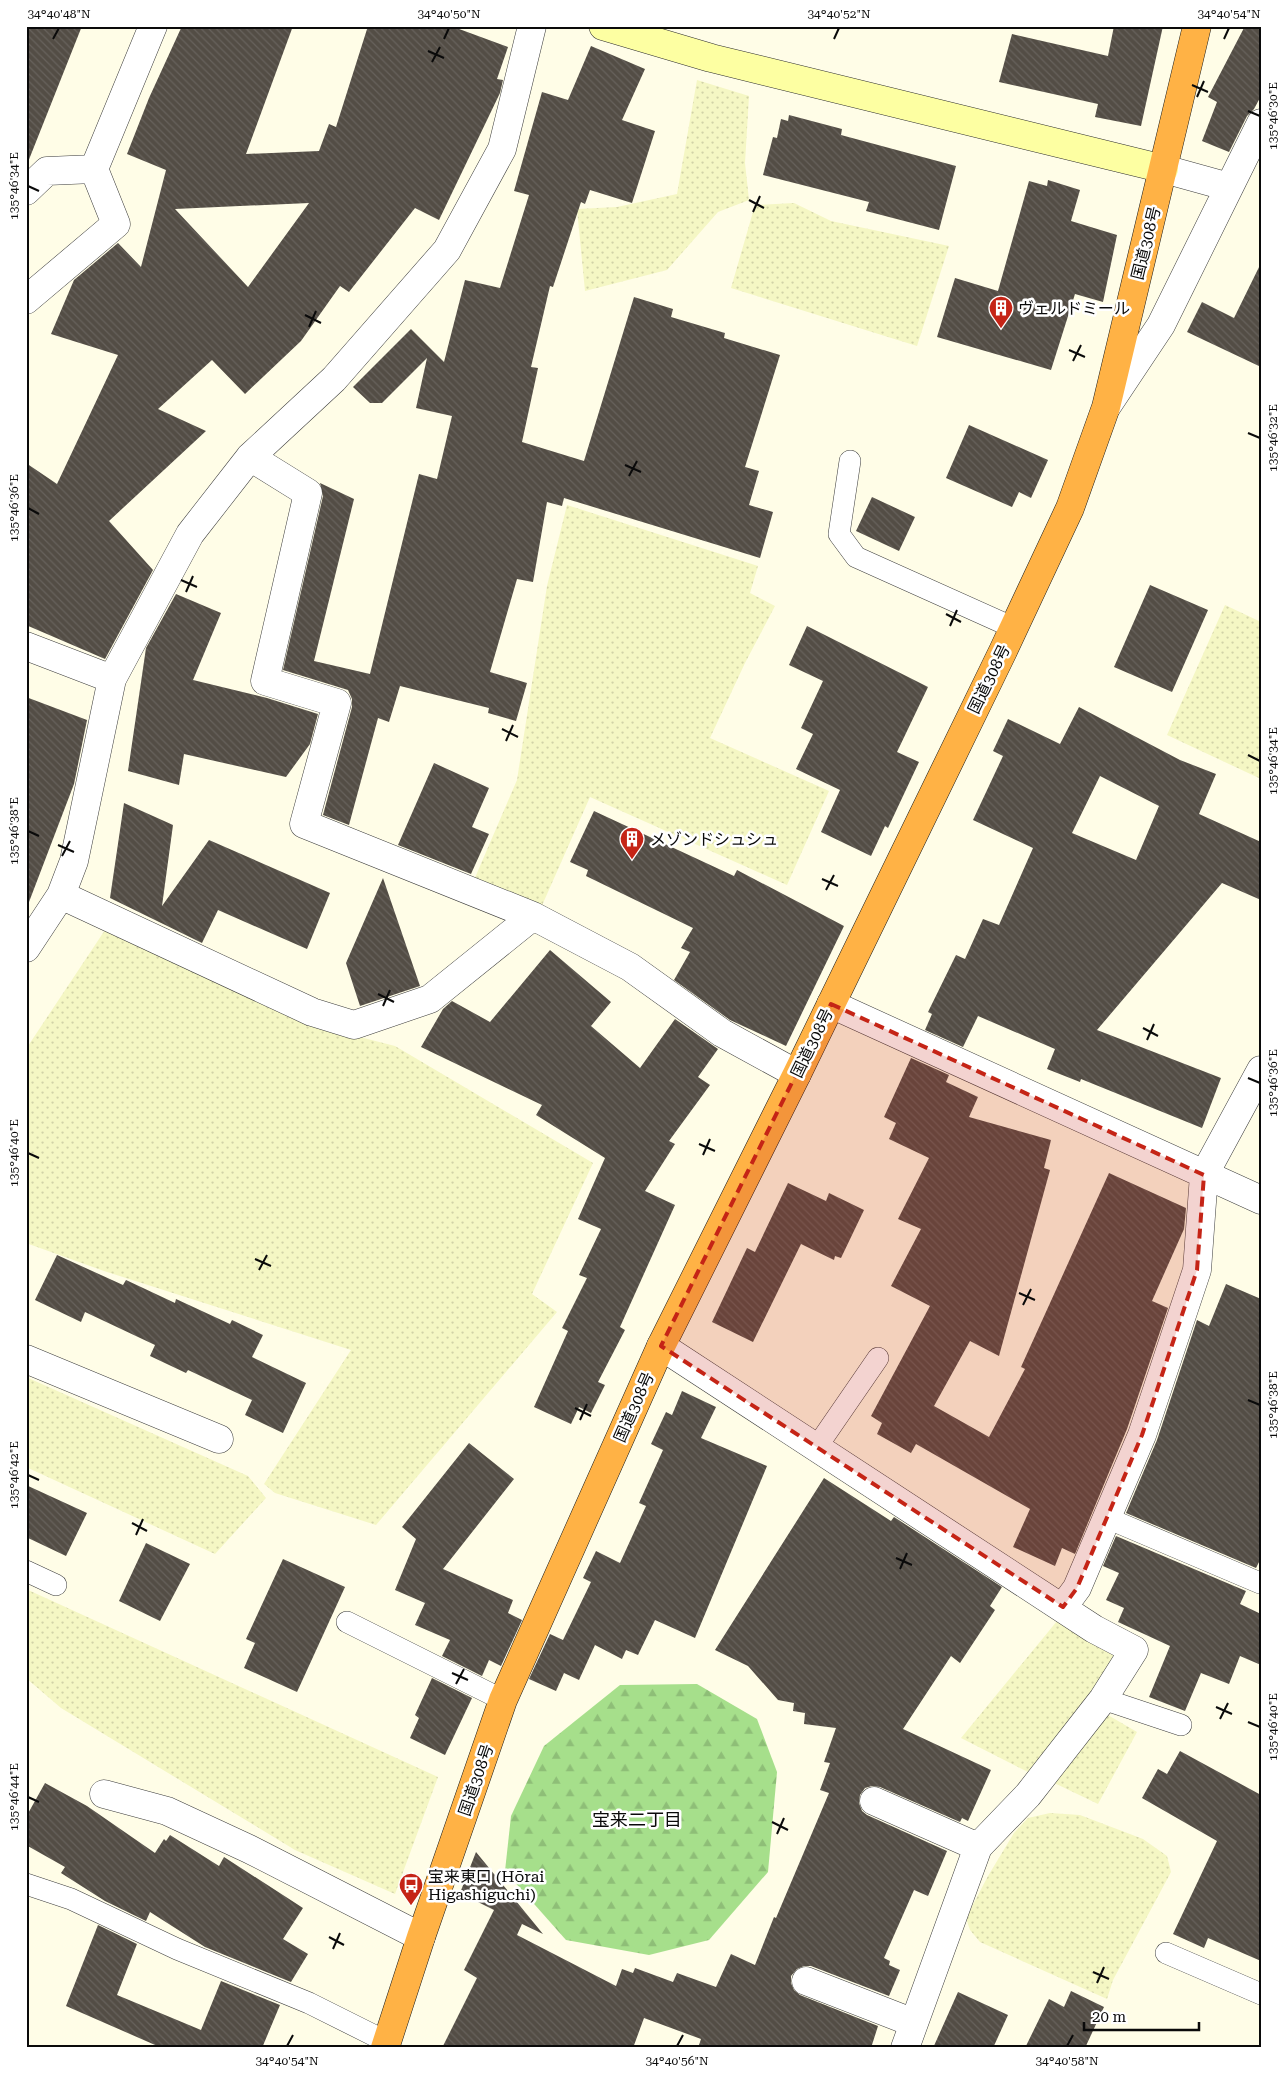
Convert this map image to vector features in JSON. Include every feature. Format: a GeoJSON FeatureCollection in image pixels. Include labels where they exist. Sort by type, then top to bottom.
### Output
{"type":"FeatureCollection","features":[{"type":"Feature","properties":{"kind":"highway","name":"国道308号"},"geometry":{"type":"LineString","coordinates":[[386,2045],[421,1937],[504,1700],[661,1346],[797,1074],[1014,628],[1070,508],[1106,407],[1197,26]]}},
{"type":"Feature","properties":{"kind":"street"},"geometry":{"type":"LineString","coordinates":[[26,300],[116,224],[94,169],[153,26]]}},
{"type":"Feature","properties":{"kind":"street"},"geometry":{"type":"LineString","coordinates":[[26,948],[34,919],[62,895],[74,862],[112,679],[190,534],[250,457],[334,379],[447,250],[502,149],[532,26]]}},
{"type":"Feature","properties":{"kind":"street"},"geometry":{"type":"LineString","coordinates":[[603,26],[711,58],[1164,169],[1229,187]]}},
{"type":"Feature","properties":{"kind":"street"},"geometry":{"type":"LineString","coordinates":[[1106,407],[1161,325],[1261,123]]}},
{"type":"Feature","properties":{"kind":"street"},"geometry":{"type":"LineString","coordinates":[[26,191],[47,171],[94,169]]}},
{"type":"Feature","properties":{"kind":"street"},"geometry":{"type":"LineString","coordinates":[[250,457],[308,493],[265,681],[337,703],[304,824],[533,916],[630,966],[722,1033],[797,1074]]}},
{"type":"Feature","properties":{"kind":"street"},"geometry":{"type":"LineString","coordinates":[[26,646],[112,679]]}},
{"type":"Feature","properties":{"kind":"street"},"geometry":{"type":"LineString","coordinates":[[62,895],[312,1012],[354,1025],[430,999],[533,916]]}},
{"type":"Feature","properties":{"kind":"street"},"geometry":{"type":"LineString","coordinates":[[831,1004],[1204,1176],[1261,1200]]}},
{"type":"Feature","properties":{"kind":"street"},"geometry":{"type":"LineString","coordinates":[[1062,1607],[1077,1588],[1142,1435],[1197,1270],[1204,1176],[1261,1070]]}},
{"type":"Feature","properties":{"kind":"street"},"geometry":{"type":"LineString","coordinates":[[661,1346],[1094,1629],[1134,1650],[1103,1699],[1028,1795],[978,1847],[910,2036],[806,1981]]}},
{"type":"Feature","properties":{"kind":"street"},"geometry":{"type":"LineString","coordinates":[[26,1359],[219,1439]]}},
{"type":"Feature","properties":{"kind":"street"},"geometry":{"type":"LineString","coordinates":[[104,1794],[167,1811],[249,1849],[421,1937]]}},
{"type":"Feature","properties":{"kind":"street"},"geometry":{"type":"LineString","coordinates":[[874,1801],[978,1847]]}},
{"type":"Feature","properties":{"kind":"lane"},"geometry":{"type":"LineString","coordinates":[[850,461],[839,534],[856,558],[1014,628]]}},
{"type":"Feature","properties":{"kind":"lane"},"geometry":{"type":"LineString","coordinates":[[816,1448],[878,1358]]}},
{"type":"Feature","properties":{"kind":"lane"},"geometry":{"type":"LineString","coordinates":[[1107,1518],[1260,1583]]}},
{"type":"Feature","properties":{"kind":"lane"},"geometry":{"type":"LineString","coordinates":[[26,1570],[56,1585]]}},
{"type":"Feature","properties":{"kind":"lane"},"geometry":{"type":"LineString","coordinates":[[347,1622],[504,1700]]}},
{"type":"Feature","properties":{"kind":"lane"},"geometry":{"type":"LineString","coordinates":[[1103,1699],[1181,1725]]}},
{"type":"Feature","properties":{"kind":"lane"},"geometry":{"type":"LineString","coordinates":[[26,1884],[71,1899],[176,1949],[309,2003],[386,2045]]}},
{"type":"Feature","properties":{"kind":"lane"},"geometry":{"type":"LineString","coordinates":[[1166,1953],[1261,1994]]}},
{"type":"Feature","properties":{"kind":"highlighted area"},"geometry":{"type":"Polygon","coordinates":[[[831,1004],[1204,1175],[1197,1270],[1142,1435],[1077,1588],[1063,1607],[661,1346],[831,1004]]]}},
{"type":"Feature","properties":{"kind":"green space"},"geometry":{"type":"Polygon","coordinates":[[[697,80],[749,96],[745,163],[749,200],[718,212],[667,270],[585,291],[577,209],[617,207],[677,194],[697,80]]]}},
{"type":"Feature","properties":{"kind":"green space"},"geometry":{"type":"Polygon","coordinates":[[[794,203],[831,221],[949,246],[917,346],[731,288],[755,205],[794,203]]]}},
{"type":"Feature","properties":{"kind":"green space"},"geometry":{"type":"Polygon","coordinates":[[[567,505],[758,566],[750,593],[775,606],[745,663],[710,738],[829,791],[787,885],[590,797],[540,910],[474,880],[517,780],[547,586],[567,505]]]}},
{"type":"Feature","properties":{"kind":"green space"},"geometry":{"type":"Polygon","coordinates":[[[1225,605],[1261,622],[1261,779],[1167,735],[1225,605]]]}},
{"type":"Feature","properties":{"kind":"green space"},"geometry":{"type":"Polygon","coordinates":[[[107,927],[305,1023],[395,1046],[593,1163],[532,1294],[557,1312],[376,1525],[275,1493],[264,1484],[351,1350],[104,1271],[26,1243],[26,1049],[107,927]]]}},
{"type":"Feature","properties":{"kind":"green space"},"geometry":{"type":"Polygon","coordinates":[[[26,1377],[248,1476],[266,1498],[215,1554],[26,1467],[26,1377]]]}},
{"type":"Feature","properties":{"kind":"green space"},"geometry":{"type":"Polygon","coordinates":[[[26,1589],[438,1777],[395,1894],[295,1850],[61,1708],[26,1678],[26,1589]]]}},
{"type":"Feature","properties":{"kind":"green space"},"geometry":{"type":"Polygon","coordinates":[[[1062,1615],[1110,1651],[1117,1661],[1032,1774],[961,1738],[1062,1615]]]}},
{"type":"Feature","properties":{"kind":"green space"},"geometry":{"type":"Polygon","coordinates":[[[697,1684],[757,1719],[777,1772],[768,1872],[709,1940],[649,1955],[566,1940],[505,1871],[511,1816],[544,1746],[620,1685],[697,1684]]]}},
{"type":"Feature","properties":{"kind":"green space"},"geometry":{"type":"Polygon","coordinates":[[[1101,1711],[1137,1732],[1098,1804],[1048,1780],[1101,1711]]]}},
{"type":"Feature","properties":{"kind":"green space"},"geometry":{"type":"Polygon","coordinates":[[[1050,1813],[1080,1815],[1143,1839],[1167,1856],[1171,1872],[1113,1980],[1107,1999],[980,1942],[970,1930],[966,1918],[1014,1833],[1028,1818],[1050,1813]]]}},
{"type":"Feature","properties":{"kind":"building"},"geometry":{"type":"Polygon","coordinates":[[[26,26],[82,26],[28,162],[26,162],[26,26]]]}},
{"type":"Feature","properties":{"kind":"building"},"geometry":{"type":"Polygon","coordinates":[[[182,26],[293,26],[246,154],[319,151],[329,124],[336,127],[368,26],[451,26],[508,47],[497,79],[503,80],[500,93],[439,220],[415,208],[349,292],[340,286],[301,341],[245,394],[212,360],[158,409],[206,431],[109,521],[153,570],[105,659],[26,625],[26,463],[57,484],[118,355],[51,334],[74,280],[118,243],[141,267],[166,170],[127,154],[149,98],[182,26]],[[309,203],[175,209],[248,287],[309,203]]]}},
{"type":"Feature","properties":{"kind":"building"},"geometry":{"type":"Polygon","coordinates":[[[1114,26],[1163,26],[1141,126],[1095,117],[1098,104],[999,82],[1012,34],[1108,56],[1114,26]]]}},
{"type":"Feature","properties":{"kind":"building"},"geometry":{"type":"Polygon","coordinates":[[[1245,26],[1261,26],[1261,96],[1254,109],[1247,116],[1229,152],[1202,141],[1217,102],[1208,97],[1245,26]]]}},
{"type":"Feature","properties":{"kind":"building"},"geometry":{"type":"Polygon","coordinates":[[[591,46],[645,69],[622,120],[655,131],[632,203],[590,190],[585,204],[581,202],[553,287],[550,286],[531,367],[538,368],[522,442],[584,461],[634,297],[673,309],[671,317],[725,333],[724,338],[780,355],[745,467],[759,471],[749,505],[773,512],[760,558],[564,498],[562,506],[547,502],[533,582],[517,579],[490,672],[527,683],[516,721],[488,713],[489,708],[400,686],[389,722],[378,718],[349,825],[323,815],[352,707],[352,699],[348,690],[283,670],[323,496],[320,483],[354,499],[314,661],[370,674],[419,474],[437,479],[452,416],[416,408],[427,358],[382,403],[370,403],[353,387],[411,329],[444,362],[465,280],[500,288],[529,195],[514,191],[542,92],[568,100],[591,46]]]}},
{"type":"Feature","properties":{"kind":"building"},"geometry":{"type":"Polygon","coordinates":[[[789,115],[842,129],[841,135],[956,166],[939,230],[866,211],[869,202],[763,175],[773,137],[777,138],[781,119],[788,121],[789,115]]]}},
{"type":"Feature","properties":{"kind":"building"},"geometry":{"type":"Polygon","coordinates":[[[1048,180],[1080,190],[1071,221],[1117,235],[1103,302],[1075,294],[1051,370],[937,337],[955,278],[998,291],[1029,181],[1047,186],[1048,180]]]}},
{"type":"Feature","properties":{"kind":"building"},"geometry":{"type":"Polygon","coordinates":[[[1261,263],[1261,367],[1187,332],[1202,302],[1234,318],[1261,263]]]}},
{"type":"Feature","properties":{"kind":"building"},"geometry":{"type":"Polygon","coordinates":[[[969,425],[1048,460],[1031,498],[1019,492],[1012,507],[946,478],[969,425]]]}},
{"type":"Feature","properties":{"kind":"building"},"geometry":{"type":"Polygon","coordinates":[[[872,497],[915,517],[899,551],[856,531],[872,497]]]}},
{"type":"Feature","properties":{"kind":"building"},"geometry":{"type":"Polygon","coordinates":[[[1150,585],[1208,610],[1172,692],[1114,667],[1150,585]]]}},
{"type":"Feature","properties":{"kind":"building"},"geometry":{"type":"Polygon","coordinates":[[[176,594],[221,613],[193,680],[267,698],[318,714],[310,744],[286,777],[184,754],[179,785],[128,771],[146,648],[176,594]]]}},
{"type":"Feature","properties":{"kind":"building"},"geometry":{"type":"Polygon","coordinates":[[[807,626],[928,687],[897,752],[919,762],[888,828],[885,826],[871,856],[821,832],[840,790],[796,769],[813,734],[801,728],[823,681],[789,665],[807,626]]]}},
{"type":"Feature","properties":{"kind":"building"},"geometry":{"type":"Polygon","coordinates":[[[26,697],[87,720],[74,784],[29,902],[26,902],[26,697]]]}},
{"type":"Feature","properties":{"kind":"building"},"geometry":{"type":"Polygon","coordinates":[[[1079,707],[1180,760],[1216,774],[1199,814],[1261,842],[1261,900],[1222,883],[1097,1030],[1221,1078],[1202,1128],[1081,1079],[1080,1082],[1047,1069],[1055,1049],[978,1016],[963,1047],[925,1030],[932,1014],[928,1012],[956,955],[965,959],[983,919],[999,925],[1033,848],[973,820],[1003,756],[993,751],[1008,719],[1060,744],[1079,707]],[[1100,776],[1072,833],[1136,860],[1159,806],[1100,776]]]}},
{"type":"Feature","properties":{"kind":"building"},"geometry":{"type":"Polygon","coordinates":[[[434,763],[489,788],[472,827],[489,834],[471,874],[398,845],[434,763]]]}},
{"type":"Feature","properties":{"kind":"building"},"geometry":{"type":"Polygon","coordinates":[[[124,803],[173,825],[162,906],[209,840],[330,893],[307,949],[218,910],[202,943],[110,898],[124,803]]]}},
{"type":"Feature","properties":{"kind":"building"},"geometry":{"type":"Polygon","coordinates":[[[594,811],[734,876],[737,870],[844,926],[786,1046],[730,1020],[674,980],[690,952],[681,948],[693,928],[586,876],[588,870],[570,862],[594,811]]]}},
{"type":"Feature","properties":{"kind":"building"},"geometry":{"type":"Polygon","coordinates":[[[383,878],[420,986],[360,1006],[346,963],[383,878]]]}},
{"type":"Feature","properties":{"kind":"building"},"geometry":{"type":"Polygon","coordinates":[[[550,950],[611,1002],[591,1026],[640,1068],[675,1019],[718,1049],[698,1077],[710,1085],[669,1141],[675,1144],[645,1191],[675,1205],[620,1327],[625,1330],[598,1382],[605,1385],[591,1413],[579,1407],[571,1424],[534,1407],[568,1331],[562,1328],[587,1278],[579,1275],[601,1229],[578,1219],[605,1158],[536,1115],[542,1105],[421,1047],[443,1009],[452,1001],[490,1022],[550,950]]]}},
{"type":"Feature","properties":{"kind":"building"},"geometry":{"type":"Polygon","coordinates":[[[911,1058],[949,1075],[946,1082],[978,1097],[969,1117],[1051,1140],[1044,1168],[1050,1170],[999,1356],[970,1341],[934,1406],[989,1437],[1025,1369],[1021,1367],[1109,1173],[1186,1208],[1184,1229],[1152,1301],[1168,1308],[1127,1429],[1075,1554],[1062,1548],[1055,1566],[1013,1547],[1030,1509],[916,1444],[911,1453],[877,1434],[882,1423],[871,1416],[930,1306],[891,1286],[921,1229],[898,1219],[929,1158],[889,1139],[896,1123],[884,1117],[911,1058]]]}},
{"type":"Feature","properties":{"kind":"building"},"geometry":{"type":"Polygon","coordinates":[[[788,1183],[826,1201],[829,1193],[864,1210],[841,1258],[835,1256],[834,1260],[801,1244],[753,1342],[712,1322],[747,1248],[755,1252],[788,1183]]]}},
{"type":"Feature","properties":{"kind":"building"},"geometry":{"type":"Polygon","coordinates":[[[57,1255],[123,1285],[126,1280],[175,1303],[176,1299],[230,1324],[232,1320],[263,1335],[252,1357],[306,1383],[283,1433],[245,1415],[252,1400],[188,1370],[186,1373],[150,1356],[155,1345],[85,1312],[81,1322],[35,1300],[57,1255]]]}},
{"type":"Feature","properties":{"kind":"building"},"geometry":{"type":"Polygon","coordinates":[[[1226,1284],[1261,1299],[1261,1558],[1256,1568],[1126,1513],[1157,1440],[1197,1320],[1209,1326],[1226,1284]]]}},
{"type":"Feature","properties":{"kind":"building"},"geometry":{"type":"Polygon","coordinates":[[[682,1391],[716,1407],[701,1438],[767,1466],[695,1638],[655,1620],[638,1655],[626,1650],[622,1659],[595,1645],[579,1680],[564,1673],[556,1691],[529,1679],[550,1634],[563,1640],[591,1582],[583,1578],[596,1551],[620,1563],[646,1506],[639,1503],[663,1450],[651,1444],[666,1412],[672,1415],[682,1391]]]}},
{"type":"Feature","properties":{"kind":"building"},"geometry":{"type":"Polygon","coordinates":[[[469,1443],[514,1479],[443,1569],[513,1600],[508,1613],[522,1620],[501,1666],[489,1660],[482,1676],[442,1656],[450,1640],[415,1625],[425,1603],[395,1590],[416,1539],[402,1527],[469,1443]]]}},
{"type":"Feature","properties":{"kind":"building"},"geometry":{"type":"Polygon","coordinates":[[[824,1478],[891,1521],[894,1517],[1002,1587],[990,1606],[995,1610],[960,1663],[951,1656],[903,1729],[991,1770],[968,1821],[962,1818],[960,1822],[880,1787],[872,1786],[865,1788],[860,1795],[859,1803],[862,1811],[867,1815],[947,1851],[928,1896],[914,1890],[884,1958],[890,1961],[889,1965],[900,1970],[889,1996],[811,1966],[797,1969],[791,1976],[794,1990],[800,1995],[878,2026],[871,2048],[698,2048],[701,2039],[644,2018],[633,2048],[442,2048],[477,1978],[464,1970],[494,1910],[460,1893],[476,1852],[543,1934],[522,1924],[517,1935],[616,1986],[622,1969],[633,1973],[635,1968],[673,1982],[677,1973],[716,1987],[731,1954],[755,1965],[774,1917],[776,1918],[829,1793],[820,1790],[830,1763],[824,1762],[836,1728],[804,1724],[805,1713],[793,1711],[794,1703],[778,1700],[748,1666],[715,1650],[824,1478]]]}},
{"type":"Feature","properties":{"kind":"building"},"geometry":{"type":"Polygon","coordinates":[[[26,1485],[87,1513],[66,1556],[26,1537],[26,1485]]]}},
{"type":"Feature","properties":{"kind":"building"},"geometry":{"type":"Polygon","coordinates":[[[1116,1536],[1246,1591],[1240,1604],[1261,1614],[1261,1665],[1240,1656],[1229,1684],[1201,1673],[1185,1711],[1149,1697],[1170,1646],[1118,1622],[1124,1608],[1106,1600],[1119,1573],[1103,1566],[1116,1536]]]}},
{"type":"Feature","properties":{"kind":"building"},"geometry":{"type":"Polygon","coordinates":[[[146,1543],[190,1564],[160,1621],[119,1601],[146,1543]]]}},
{"type":"Feature","properties":{"kind":"building"},"geometry":{"type":"Polygon","coordinates":[[[283,1559],[345,1587],[297,1692],[244,1668],[255,1643],[246,1639],[283,1559]]]}},
{"type":"Feature","properties":{"kind":"building"},"geometry":{"type":"Polygon","coordinates":[[[432,1678],[472,1698],[445,1755],[410,1738],[419,1718],[415,1715],[432,1678]]]}},
{"type":"Feature","properties":{"kind":"building"},"geometry":{"type":"Polygon","coordinates":[[[1180,1751],[1261,1795],[1261,1961],[1208,1938],[1204,1948],[1173,1934],[1217,1841],[1142,1798],[1158,1769],[1167,1774],[1180,1751]]]}},
{"type":"Feature","properties":{"kind":"building"},"geometry":{"type":"Polygon","coordinates":[[[45,1783],[87,1806],[155,1853],[164,1839],[166,1841],[170,1835],[219,1866],[224,1857],[303,1908],[283,1939],[308,1954],[291,1982],[205,1947],[150,1912],[146,1921],[105,1901],[61,1873],[65,1867],[26,1845],[26,1817],[45,1783]]]}},
{"type":"Feature","properties":{"kind":"building"},"geometry":{"type":"Polygon","coordinates":[[[98,1925],[137,1944],[117,1995],[201,2030],[221,1981],[280,2005],[262,2048],[162,2048],[66,2006],[98,1925]]]}},
{"type":"Feature","properties":{"kind":"building"},"geometry":{"type":"Polygon","coordinates":[[[1071,1991],[1104,2007],[1085,2048],[1025,2048],[1049,1999],[1064,2007],[1071,1991]]]}},
{"type":"Feature","properties":{"kind":"building"},"geometry":{"type":"Polygon","coordinates":[[[958,1992],[1008,2015],[993,2048],[933,2048],[958,1992]]]}},
{"type":"Feature","properties":{"kind":"place","name":"ヴェルドミール"},"geometry":{"type":"Point","coordinates":[1001,329]}},
{"type":"Feature","properties":{"kind":"place","name":"メゾンドシュシュ"},"geometry":{"type":"Point","coordinates":[632,860]}},
{"type":"Feature","properties":{"kind":"place","name":"宝来東口 (Hōrai Higashiguchi)"},"geometry":{"type":"Point","coordinates":[411,1906]}},
{"type":"Feature","properties":{"kind":"district","name":"宝来二丁目"},"geometry":{"type":"Point","coordinates":[637,1819]}}]}
